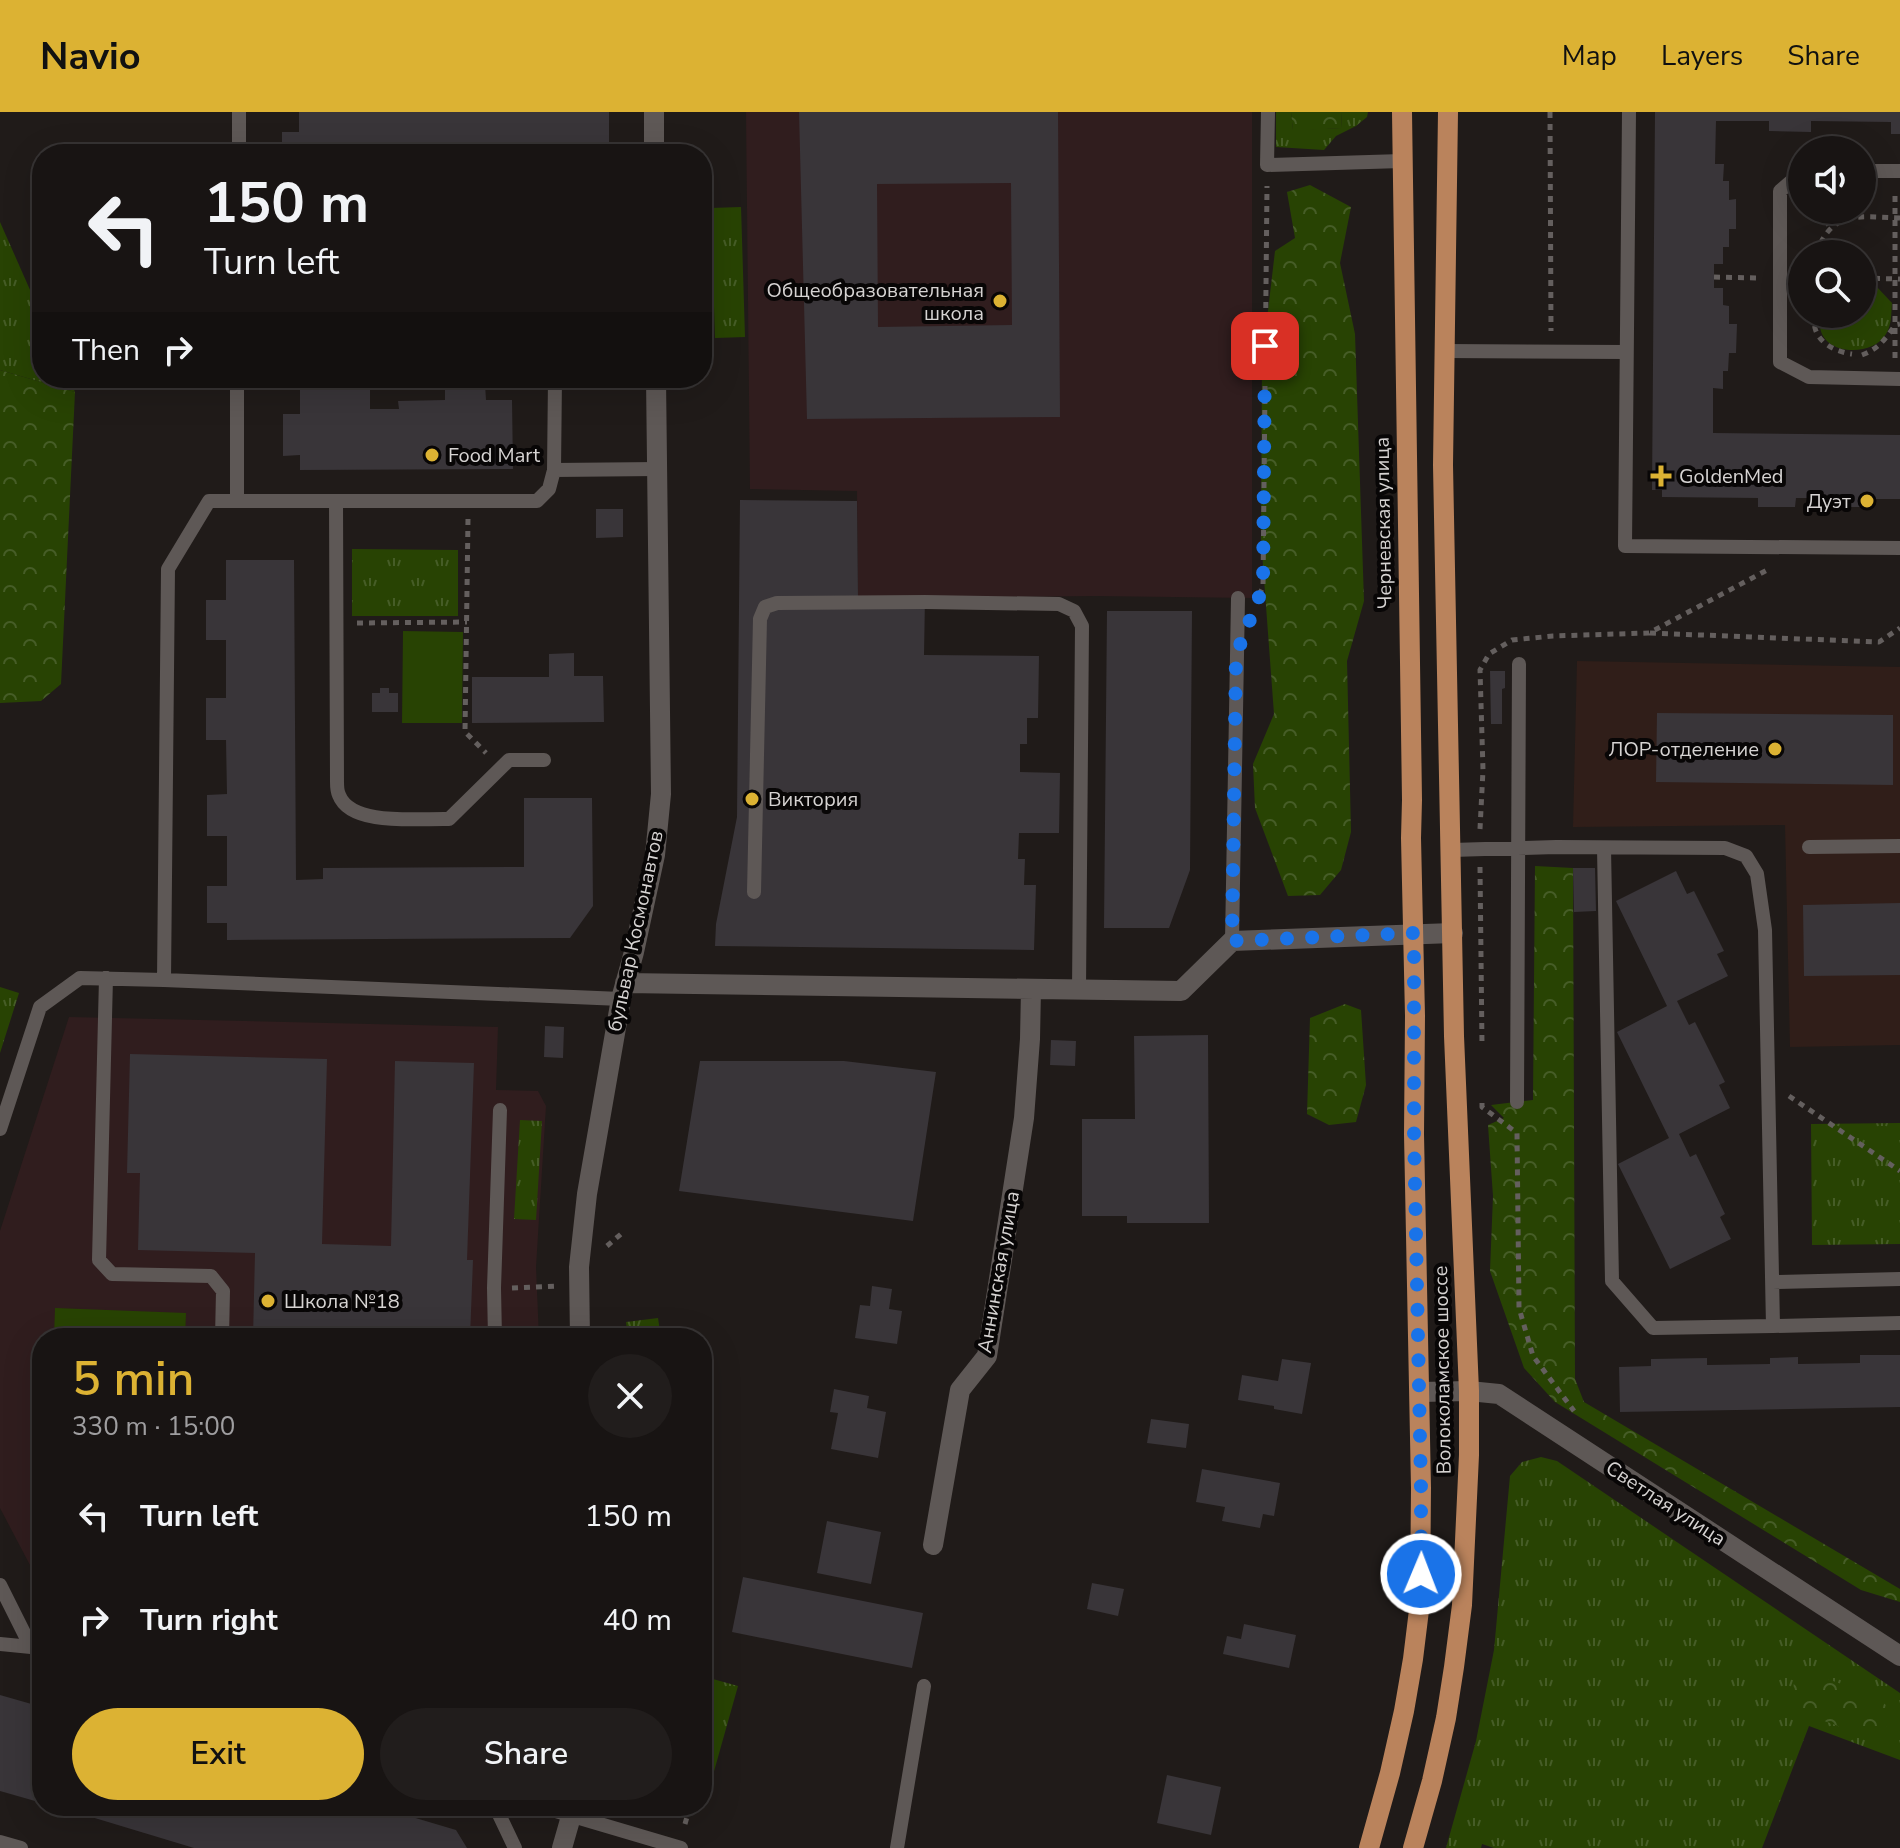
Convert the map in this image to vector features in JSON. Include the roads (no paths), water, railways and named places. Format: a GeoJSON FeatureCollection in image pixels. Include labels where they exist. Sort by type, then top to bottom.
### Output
{"type":"FeatureCollection","features":[{"type":"Feature","properties":{"kind":"main road","name":"Черневская улица"},"geometry":{"type":"LineString","coordinates":[[1402,112],[1414,933]]}},
{"type":"Feature","properties":{"kind":"main road"},"geometry":{"type":"LineString","coordinates":[[1448,112],[1443,465],[1453,933]]}},
{"type":"Feature","properties":{"kind":"main road","name":"Волоколамское шоссе"},"geometry":{"type":"LineString","coordinates":[[1369,1848],[1404,1711],[1420,1602],[1414,933]]}},
{"type":"Feature","properties":{"kind":"main road","name":"Волоколамское шоссе"},"geometry":{"type":"LineString","coordinates":[[1413,1848],[1446,1718],[1460,1621],[1468,1487],[1469,1391],[1454,1036],[1453,933]]}},
{"type":"Feature","properties":{"kind":"street"},"geometry":{"type":"LineString","coordinates":[[654,112],[654,144]]}},
{"type":"Feature","properties":{"kind":"street","name":"бульвар Космонавтов"},"geometry":{"type":"LineString","coordinates":[[580,1328],[579,1267],[587,1194],[623,991],[655,855],[661,794],[656,388]]}},
{"type":"Feature","properties":{"kind":"street"},"geometry":{"type":"LineString","coordinates":[[623,991],[1181,991],[1232,941],[1453,933]]}},
{"type":"Feature","properties":{"kind":"street","name":"Аннинская улица"},"geometry":{"type":"LineString","coordinates":[[933,1545],[960,1390],[987,1356],[1024,1118],[1031,989]]}},
{"type":"Feature","properties":{"kind":"street","name":"Светлая улица"},"geometry":{"type":"LineString","coordinates":[[1420,1392],[1499,1394],[1900,1656]]}},
{"type":"Feature","properties":{"kind":"street"},"geometry":{"type":"LineString","coordinates":[[562,1848],[572,1816]]}},
{"type":"Feature","properties":{"kind":"lane"},"geometry":{"type":"LineString","coordinates":[[239,112],[239,144]]}},
{"type":"Feature","properties":{"kind":"lane"},"geometry":{"type":"LineString","coordinates":[[1268,112],[1267,165],[1402,161]]}},
{"type":"Feature","properties":{"kind":"lane"},"geometry":{"type":"LineString","coordinates":[[1629,112],[1625,546],[1900,548]]}},
{"type":"Feature","properties":{"kind":"lane"},"geometry":{"type":"LineString","coordinates":[[1876,171],[1898,171]]}},
{"type":"Feature","properties":{"kind":"lane"},"geometry":{"type":"LineString","coordinates":[[1788,184],[1780,191],[1780,362],[1809,377],[1897,379]]}},
{"type":"Feature","properties":{"kind":"lane"},"geometry":{"type":"LineString","coordinates":[[1445,351],[1626,352]]}},
{"type":"Feature","properties":{"kind":"lane"},"geometry":{"type":"LineString","coordinates":[[237,388],[237,501]]}},
{"type":"Feature","properties":{"kind":"lane"},"geometry":{"type":"LineString","coordinates":[[164,980],[168,569],[209,501],[537,501],[549,489],[554,470],[555,388]]}},
{"type":"Feature","properties":{"kind":"lane"},"geometry":{"type":"LineString","coordinates":[[554,470],[658,469]]}},
{"type":"Feature","properties":{"kind":"lane"},"geometry":{"type":"LineString","coordinates":[[336,501],[337,782],[345,805],[374,818],[449,819],[509,760],[544,760]]}},
{"type":"Feature","properties":{"kind":"lane"},"geometry":{"type":"LineString","coordinates":[[1232,941],[1238,598]]}},
{"type":"Feature","properties":{"kind":"lane"},"geometry":{"type":"LineString","coordinates":[[754,892],[760,619],[765,607],[777,603],[1059,604],[1074,611],[1082,626],[1079,990]]}},
{"type":"Feature","properties":{"kind":"lane"},"geometry":{"type":"LineString","coordinates":[[1517,1102],[1519,664]]}},
{"type":"Feature","properties":{"kind":"lane"},"geometry":{"type":"LineString","coordinates":[[1809,847],[1900,846]]}},
{"type":"Feature","properties":{"kind":"lane"},"geometry":{"type":"LineString","coordinates":[[1604,848],[1612,1281],[1653,1328],[1900,1323]]}},
{"type":"Feature","properties":{"kind":"lane"},"geometry":{"type":"LineString","coordinates":[[1452,850],[1725,848],[1746,856],[1757,874],[1765,930],[1773,1326]]}},
{"type":"Feature","properties":{"kind":"lane"},"geometry":{"type":"LineString","coordinates":[[0,1129],[40,1007],[80,978],[623,991]]}},
{"type":"Feature","properties":{"kind":"lane"},"geometry":{"type":"LineString","coordinates":[[106,978],[99,1260],[112,1274],[211,1276],[223,1291],[222,1328]]}},
{"type":"Feature","properties":{"kind":"lane"},"geometry":{"type":"LineString","coordinates":[[495,1328],[500,1110]]}},
{"type":"Feature","properties":{"kind":"lane"},"geometry":{"type":"LineString","coordinates":[[1773,1282],[1900,1279]]}},
{"type":"Feature","properties":{"kind":"lane"},"geometry":{"type":"LineString","coordinates":[[0,1585],[32,1640]]}},
{"type":"Feature","properties":{"kind":"lane"},"geometry":{"type":"LineString","coordinates":[[0,1644],[32,1648]]}},
{"type":"Feature","properties":{"kind":"lane"},"geometry":{"type":"LineString","coordinates":[[897,1848],[924,1686]]}},
{"type":"Feature","properties":{"kind":"lane"},"geometry":{"type":"LineString","coordinates":[[500,1816],[515,1848]]}},
{"type":"Feature","properties":{"kind":"lane"},"geometry":{"type":"LineString","coordinates":[[587,1816],[680,1848]]}},
{"type":"Feature","properties":{"kind":"lane"},"geometry":{"type":"LineString","coordinates":[[0,1842],[21,1848]]}},
{"type":"Feature","properties":{"kind":"place","name":"Общеобразовательная школа"},"geometry":{"type":"Point","coordinates":[1000,301]}},
{"type":"Feature","properties":{"kind":"place","name":"Food Mart"},"geometry":{"type":"Point","coordinates":[432,455]}},
{"type":"Feature","properties":{"kind":"place","name":"GoldenMed"},"geometry":{"type":"Point","coordinates":[1661,476]}},
{"type":"Feature","properties":{"kind":"place","name":"Дуэт"},"geometry":{"type":"Point","coordinates":[1867,501]}},
{"type":"Feature","properties":{"kind":"place","name":"ЛОР-отделение"},"geometry":{"type":"Point","coordinates":[1775,749]}},
{"type":"Feature","properties":{"kind":"place","name":"Виктория"},"geometry":{"type":"Point","coordinates":[752,799]}},
{"type":"Feature","properties":{"kind":"place","name":"Школа №18"},"geometry":{"type":"Point","coordinates":[268,1301]}}]}
